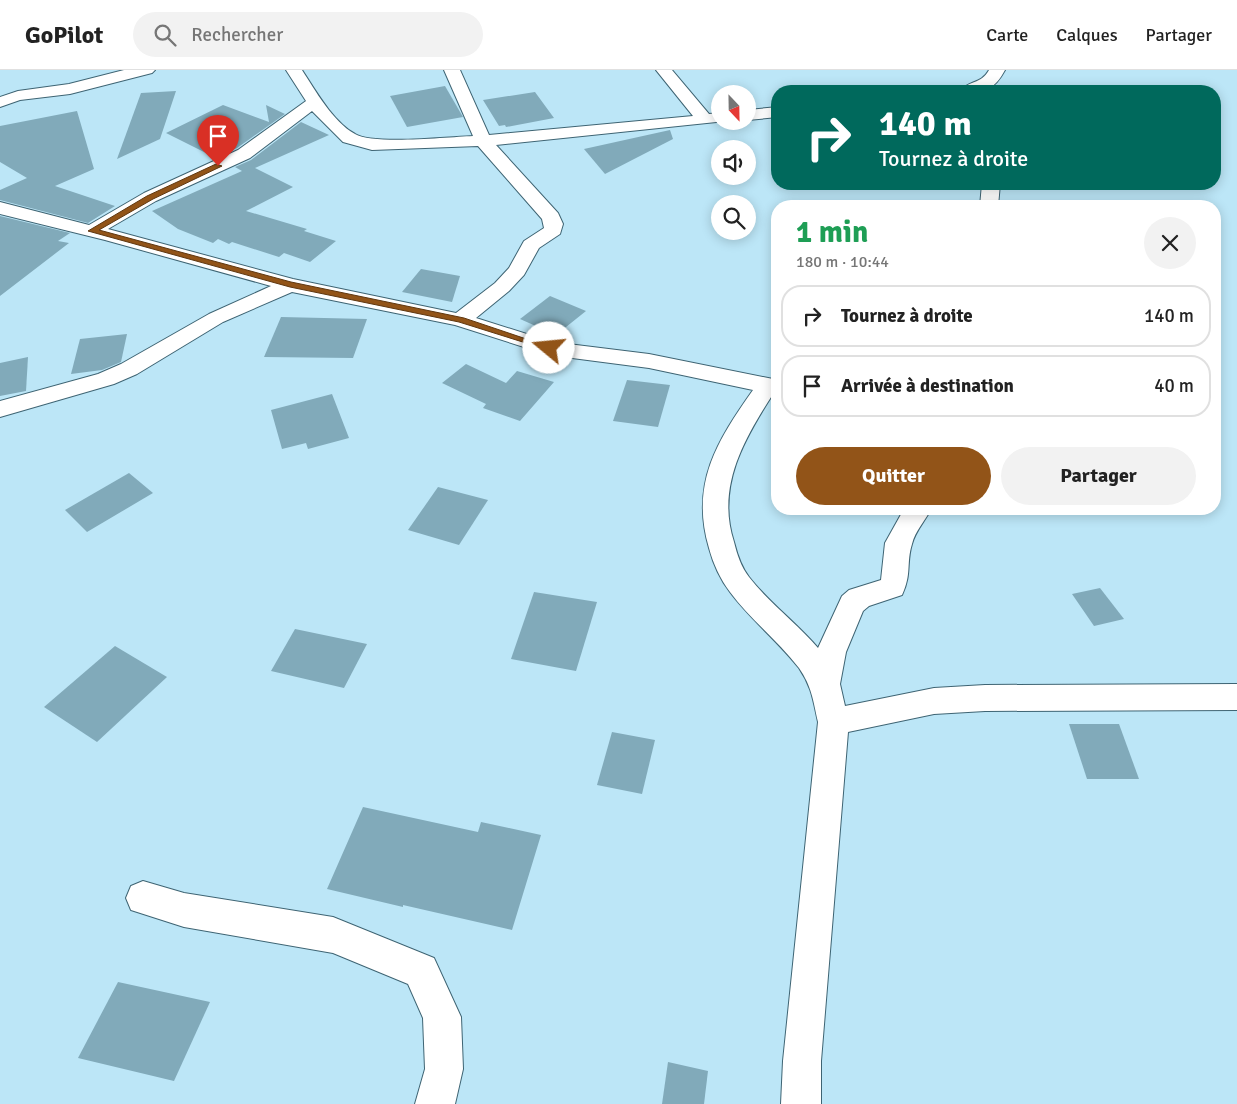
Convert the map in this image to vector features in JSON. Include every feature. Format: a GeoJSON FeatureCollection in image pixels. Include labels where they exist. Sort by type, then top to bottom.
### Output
{"type":"FeatureCollection","features":[{"type":"Feature","properties":{"kind":"street"},"geometry":{"type":"LineString","coordinates":[[0,102],[18,96],[70,89],[146,70]]}},
{"type":"Feature","properties":{"kind":"street"},"geometry":{"type":"LineString","coordinates":[[313,70],[295,71],[321,112],[349,138],[360,143],[372,145],[483,141],[711,118]]}},
{"type":"Feature","properties":{"kind":"street"},"geometry":{"type":"LineString","coordinates":[[452,70],[483,141],[552,217],[554,224],[553,230],[531,245],[517,271],[502,287],[460,320]]}},
{"type":"Feature","properties":{"kind":"street"},"geometry":{"type":"LineString","coordinates":[[664,70],[711,117]]}},
{"type":"Feature","properties":{"kind":"street"},"geometry":{"type":"LineString","coordinates":[[982,85],[991,81],[997,70]]}},
{"type":"Feature","properties":{"kind":"street"},"geometry":{"type":"LineString","coordinates":[[92,231],[150,197],[244,154],[314,102]]}},
{"type":"Feature","properties":{"kind":"street"},"geometry":{"type":"LineString","coordinates":[[756,114],[771,113]]}},
{"type":"Feature","properties":{"kind":"street"},"geometry":{"type":"LineString","coordinates":[[0,208],[290,285],[460,320],[549,348],[582,354],[649,361],[771,386]]}},
{"type":"Feature","properties":{"kind":"street"},"geometry":{"type":"LineString","coordinates":[[0,409],[106,379],[129,369],[216,318],[290,285]]}},
{"type":"Feature","properties":{"kind":"street"},"geometry":{"type":"LineString","coordinates":[[771,387],[743,422],[729,448],[717,477],[713,502],[716,534],[728,565],[739,586],[808,658],[825,684]]}},
{"type":"Feature","properties":{"kind":"street"},"geometry":{"type":"LineString","coordinates":[[801,1104],[803,1052],[832,722],[825,684],[831,652],[852,604],[859,598],[892,587],[896,581],[896,554],[901,535],[914,515]]}},
{"type":"Feature","properties":{"kind":"street"},"geometry":{"type":"LineString","coordinates":[[832,722],[934,701],[976,698],[1237,697]]}},
{"type":"Feature","properties":{"kind":"street"},"geometry":{"type":"LineString","coordinates":[[143,898],[184,910],[333,935],[421,971],[442,1017],[444,1069],[435,1104]]}},
{"type":"Feature","properties":{"kind":"building"},"geometry":{"type":"Polygon","coordinates":[[[445,86],[463,117],[407,127],[390,96],[445,86]]]}},
{"type":"Feature","properties":{"kind":"building"},"geometry":{"type":"Polygon","coordinates":[[[176,91],[160,139],[117,159],[141,93],[176,91]]]}},
{"type":"Feature","properties":{"kind":"building"},"geometry":{"type":"Polygon","coordinates":[[[535,92],[554,118],[506,127],[505,125],[499,126],[483,100],[535,92]]]}},
{"type":"Feature","properties":{"kind":"building"},"geometry":{"type":"Polygon","coordinates":[[[223,105],[269,122],[266,105],[285,114],[237,148],[216,158],[166,133],[223,105]]]}},
{"type":"Feature","properties":{"kind":"building"},"geometry":{"type":"Polygon","coordinates":[[[77,111],[94,169],[55,186],[115,206],[88,223],[0,200],[0,190],[27,178],[0,162],[0,126],[77,111]]]}},
{"type":"Feature","properties":{"kind":"building"},"geometry":{"type":"Polygon","coordinates":[[[301,122],[329,135],[255,168],[293,187],[246,211],[307,229],[304,231],[336,241],[310,262],[284,253],[279,257],[232,242],[229,244],[218,239],[213,243],[178,229],[152,211],[242,171],[235,167],[251,160],[301,122]]]}},
{"type":"Feature","properties":{"kind":"building"},"geometry":{"type":"Polygon","coordinates":[[[670,130],[673,139],[605,174],[584,149],[670,130]]]}},
{"type":"Feature","properties":{"kind":"building"},"geometry":{"type":"Polygon","coordinates":[[[0,216],[70,233],[58,241],[69,243],[0,296],[0,216]]]}},
{"type":"Feature","properties":{"kind":"building"},"geometry":{"type":"Polygon","coordinates":[[[421,269],[460,276],[452,302],[402,292],[421,269]]]}},
{"type":"Feature","properties":{"kind":"building"},"geometry":{"type":"Polygon","coordinates":[[[550,296],[586,311],[556,335],[520,319],[550,296]]]}},
{"type":"Feature","properties":{"kind":"building"},"geometry":{"type":"Polygon","coordinates":[[[281,317],[367,319],[353,358],[264,357],[281,317]]]}},
{"type":"Feature","properties":{"kind":"building"},"geometry":{"type":"Polygon","coordinates":[[[127,334],[121,362],[102,370],[71,374],[80,339],[127,334]]]}},
{"type":"Feature","properties":{"kind":"building"},"geometry":{"type":"Polygon","coordinates":[[[28,357],[26,391],[0,396],[0,363],[28,357]]]}},
{"type":"Feature","properties":{"kind":"building"},"geometry":{"type":"Polygon","coordinates":[[[466,364],[506,383],[517,371],[554,382],[520,421],[483,408],[486,404],[442,383],[466,364]]]}},
{"type":"Feature","properties":{"kind":"building"},"geometry":{"type":"Polygon","coordinates":[[[627,380],[670,385],[658,427],[613,421],[627,380]]]}},
{"type":"Feature","properties":{"kind":"building"},"geometry":{"type":"Polygon","coordinates":[[[332,394],[349,438],[308,449],[306,443],[282,449],[271,410],[332,394]]]}},
{"type":"Feature","properties":{"kind":"building"},"geometry":{"type":"Polygon","coordinates":[[[129,473],[153,493],[87,532],[65,510],[129,473]]]}},
{"type":"Feature","properties":{"kind":"building"},"geometry":{"type":"Polygon","coordinates":[[[438,487],[488,500],[459,545],[408,530],[438,487]]]}},
{"type":"Feature","properties":{"kind":"building"},"geometry":{"type":"Polygon","coordinates":[[[1100,588],[1124,619],[1094,626],[1072,594],[1100,588]]]}},
{"type":"Feature","properties":{"kind":"building"},"geometry":{"type":"Polygon","coordinates":[[[534,592],[597,602],[576,671],[511,659],[534,592]]]}},
{"type":"Feature","properties":{"kind":"building"},"geometry":{"type":"Polygon","coordinates":[[[295,629],[367,644],[344,688],[271,671],[295,629]]]}},
{"type":"Feature","properties":{"kind":"building"},"geometry":{"type":"Polygon","coordinates":[[[115,646],[167,677],[97,742],[44,707],[115,646]]]}},
{"type":"Feature","properties":{"kind":"building"},"geometry":{"type":"Polygon","coordinates":[[[1069,724],[1119,724],[1139,779],[1087,779],[1069,724]]]}},
{"type":"Feature","properties":{"kind":"building"},"geometry":{"type":"Polygon","coordinates":[[[612,732],[655,740],[642,794],[597,785],[612,732]]]}},
{"type":"Feature","properties":{"kind":"building"},"geometry":{"type":"Polygon","coordinates":[[[363,807],[478,832],[481,822],[541,835],[512,930],[327,889],[363,807]]]}},
{"type":"Feature","properties":{"kind":"building"},"geometry":{"type":"Polygon","coordinates":[[[118,982],[210,1002],[174,1081],[78,1058],[118,982]]]}},
{"type":"Feature","properties":{"kind":"building"},"geometry":{"type":"Polygon","coordinates":[[[668,1062],[708,1071],[704,1104],[662,1104],[668,1062]]]}},
{"type":"Feature","properties":{"kind":"route"},"geometry":{"type":"LineString","coordinates":[[218,166],[150,197],[92,231],[290,285],[460,320],[549,348]]}}]}
